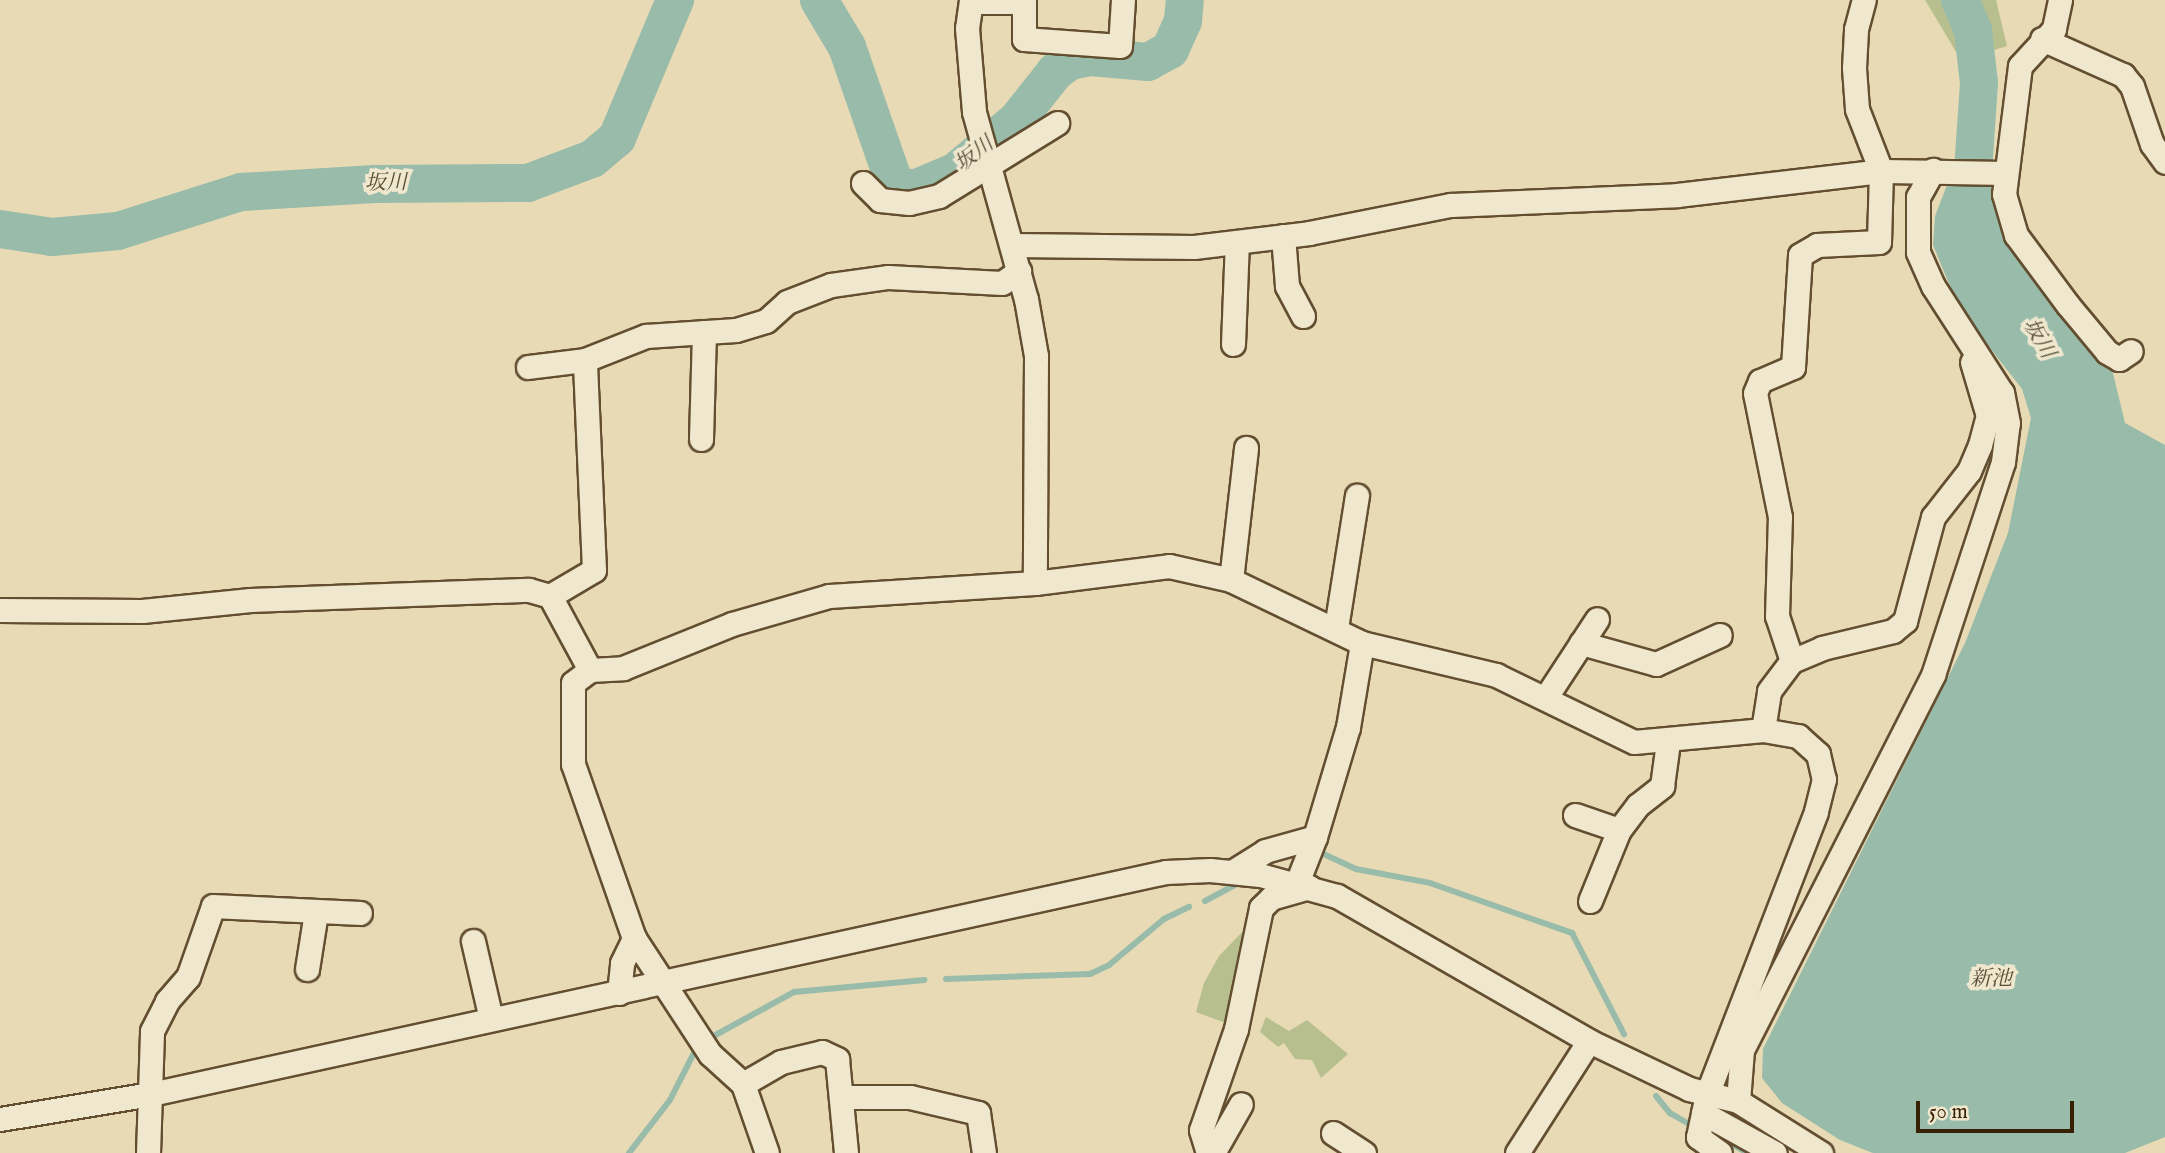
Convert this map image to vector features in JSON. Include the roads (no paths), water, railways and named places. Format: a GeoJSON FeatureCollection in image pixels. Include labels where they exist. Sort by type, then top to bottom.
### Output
{"type":"FeatureCollection","features":[{"type":"Feature","properties":{"kind":"street"},"geometry":{"type":"LineString","coordinates":[[1035,583],[1036,356],[1019,271],[986,149],[969,71],[971,1],[1024,2],[1024,39],[1120,46],[1123,0]]}},
{"type":"Feature","properties":{"kind":"street"},"geometry":{"type":"LineString","coordinates":[[1792,662],[1777,616],[1780,517],[1755,393],[1760,380],[1794,368],[1800,255],[1816,245],[1879,242],[1881,171],[1857,110],[1856,29],[1864,0]]}},
{"type":"Feature","properties":{"kind":"street"},"geometry":{"type":"LineString","coordinates":[[2060,0],[2054,29],[2020,66],[2003,173],[2004,194],[2016,234],[2107,352],[2119,359],[2132,351]]}},
{"type":"Feature","properties":{"kind":"street"},"geometry":{"type":"LineString","coordinates":[[2042,39],[2123,75],[2132,86],[2156,152],[2165,162]]}},
{"type":"Feature","properties":{"kind":"street"},"geometry":{"type":"LineString","coordinates":[[986,149],[1017,152],[1057,123]]}},
{"type":"Feature","properties":{"kind":"street"},"geometry":{"type":"LineString","coordinates":[[863,183],[880,200],[909,203],[939,196],[968,181],[986,149]]}},
{"type":"Feature","properties":{"kind":"street"},"geometry":{"type":"LineString","coordinates":[[1738,1101],[1742,1050],[1933,675],[2003,462],[2008,424],[2002,393],[1963,334],[1918,253],[1918,197],[1940,170]]}},
{"type":"Feature","properties":{"kind":"street"},"geometry":{"type":"LineString","coordinates":[[1012,245],[1194,247],[1283,236],[1451,205],[1677,195],[1881,171],[2003,173]]}},
{"type":"Feature","properties":{"kind":"street"},"geometry":{"type":"LineString","coordinates":[[1283,236],[1287,286],[1303,316]]}},
{"type":"Feature","properties":{"kind":"street"},"geometry":{"type":"LineString","coordinates":[[1233,344],[1237,242]]}},
{"type":"Feature","properties":{"kind":"street"},"geometry":{"type":"LineString","coordinates":[[528,367],[586,360],[646,336],[736,330],[766,321],[787,302],[831,285],[888,277],[1002,283],[1019,271]]}},
{"type":"Feature","properties":{"kind":"street"},"geometry":{"type":"LineString","coordinates":[[701,439],[705,332]]}},
{"type":"Feature","properties":{"kind":"street"},"geometry":{"type":"LineString","coordinates":[[1763,730],[1769,691],[1792,662],[1822,648],[1893,631],[1905,621],[1933,517],[1969,471],[1988,416],[1963,334]]}},
{"type":"Feature","properties":{"kind":"street"},"geometry":{"type":"LineString","coordinates":[[0,610],[142,611],[250,600],[507,588],[550,596],[594,570],[586,360]]}},
{"type":"Feature","properties":{"kind":"street"},"geometry":{"type":"LineString","coordinates":[[1231,580],[1246,448]]}},
{"type":"Feature","properties":{"kind":"street"},"geometry":{"type":"LineString","coordinates":[[1336,628],[1357,496]]}},
{"type":"Feature","properties":{"kind":"street"},"geometry":{"type":"LineString","coordinates":[[767,1153],[743,1084],[710,1054],[634,938],[573,764],[573,683],[590,670],[623,668],[732,624],[829,596],[1035,583],[1170,566],[1231,580],[1336,628],[1362,643],[1496,675],[1634,742],[1668,742],[1763,730],[1798,736],[1818,754],[1824,779],[1816,812],[1705,1103],[1698,1138],[1720,1153]]}},
{"type":"Feature","properties":{"kind":"street"},"geometry":{"type":"LineString","coordinates":[[550,596],[590,670]]}},
{"type":"Feature","properties":{"kind":"street"},"geometry":{"type":"LineString","coordinates":[[1546,697],[1597,619]]}},
{"type":"Feature","properties":{"kind":"street"},"geometry":{"type":"LineString","coordinates":[[1581,643],[1656,664],[1720,635]]}},
{"type":"Feature","properties":{"kind":"street"},"geometry":{"type":"LineString","coordinates":[[1303,885],[1348,727],[1362,643]]}},
{"type":"Feature","properties":{"kind":"street"},"geometry":{"type":"LineString","coordinates":[[1590,901],[1619,830],[1638,805],[1662,786],[1668,742]]}},
{"type":"Feature","properties":{"kind":"street"},"geometry":{"type":"LineString","coordinates":[[1575,815],[1619,830]]}},
{"type":"Feature","properties":{"kind":"street"},"geometry":{"type":"LineString","coordinates":[[1232,872],[1265,851],[1315,837]]}},
{"type":"Feature","properties":{"kind":"street"},"geometry":{"type":"LineString","coordinates":[[0,1119],[151,1094],[1166,872],[1232,872],[1303,885],[1337,896],[1589,1041],[1705,1103],[1775,1153]]}},
{"type":"Feature","properties":{"kind":"street"},"geometry":{"type":"LineString","coordinates":[[1208,1153],[1201,1130],[1239,1018],[1261,908],[1271,898],[1303,885]]}},
{"type":"Feature","properties":{"kind":"street"},"geometry":{"type":"LineString","coordinates":[[148,1153],[152,1031],[167,1002],[188,977],[214,906],[360,914]]}},
{"type":"Feature","properties":{"kind":"street"},"geometry":{"type":"LineString","coordinates":[[307,969],[316,912]]}},
{"type":"Feature","properties":{"kind":"street"},"geometry":{"type":"LineString","coordinates":[[619,993],[622,963],[634,938]]}},
{"type":"Feature","properties":{"kind":"street"},"geometry":{"type":"LineString","coordinates":[[473,941],[492,1019]]}},
{"type":"Feature","properties":{"kind":"street"},"geometry":{"type":"LineString","coordinates":[[1517,1153],[1589,1041]]}},
{"type":"Feature","properties":{"kind":"street"},"geometry":{"type":"LineString","coordinates":[[743,1084],[781,1062],[822,1052],[837,1059],[846,1153]]}},
{"type":"Feature","properties":{"kind":"street"},"geometry":{"type":"LineString","coordinates":[[841,1097],[910,1097],[978,1114],[984,1153]]}},
{"type":"Feature","properties":{"kind":"street"},"geometry":{"type":"LineString","coordinates":[[1705,1103],[1738,1101],[1821,1153]]}},
{"type":"Feature","properties":{"kind":"street"},"geometry":{"type":"LineString","coordinates":[[1213,1153],[1241,1104]]}},
{"type":"Feature","properties":{"kind":"street"},"geometry":{"type":"LineString","coordinates":[[1208,1109],[1228,1126]]}},
{"type":"Feature","properties":{"kind":"street"},"geometry":{"type":"LineString","coordinates":[[1333,1133],[1364,1153]]}},
{"type":"Feature","properties":{"kind":"water","name":"新池"},"geometry":{"type":"Polygon","coordinates":[[[1947,185],[1996,191],[2057,307],[2112,369],[2125,423],[2165,445],[2165,1137],[2125,1153],[1873,1153],[1840,1140],[1782,1103],[1762,1078],[1763,1049],[1965,643],[2008,533],[2031,418],[2022,389],[1959,308],[1933,245],[1935,216],[1947,185]]]}},
{"type":"Feature","properties":{"kind":"waterway","name":"坂川"},"geometry":{"type":"LineString","coordinates":[[0,229],[52,237],[118,231],[241,192],[375,184],[528,183],[592,159],[617,138],[675,0]]}},
{"type":"Feature","properties":{"kind":"waterway","name":"坂川"},"geometry":{"type":"LineString","coordinates":[[819,0],[847,47],[895,185],[914,189],[955,172],[1017,120],[1055,72],[1070,61],[1090,57],[1148,62],[1170,50],[1183,21],[1185,0]]}},
{"type":"Feature","properties":{"kind":"waterway","name":"坂川"},"geometry":{"type":"LineString","coordinates":[[1960,0],[1973,31],[1979,83],[1972,187],[1974,228],[1981,239]]}},
{"type":"Feature","properties":{"kind":"waterway"},"geometry":{"type":"LineString","coordinates":[[1317,851],[1356,869],[1430,883],[1572,933],[1624,1034]]}},
{"type":"Feature","properties":{"kind":"waterway"},"geometry":{"type":"LineString","coordinates":[[1205,901],[1240,882]]}},
{"type":"Feature","properties":{"kind":"waterway"},"geometry":{"type":"LineString","coordinates":[[946,979],[1090,974],[1109,965],[1164,919],[1189,907]]}},
{"type":"Feature","properties":{"kind":"waterway"},"geometry":{"type":"LineString","coordinates":[[710,1038],[794,992],[924,980]]}},
{"type":"Feature","properties":{"kind":"waterway"},"geometry":{"type":"LineString","coordinates":[[629,1153],[670,1100],[696,1049]]}},
{"type":"Feature","properties":{"kind":"waterway"},"geometry":{"type":"LineString","coordinates":[[1656,1096],[1670,1113],[1689,1124]]}},
{"type":"Feature","properties":{"kind":"waterway"},"geometry":{"type":"LineString","coordinates":[[1710,1132],[1748,1153]]}}]}
